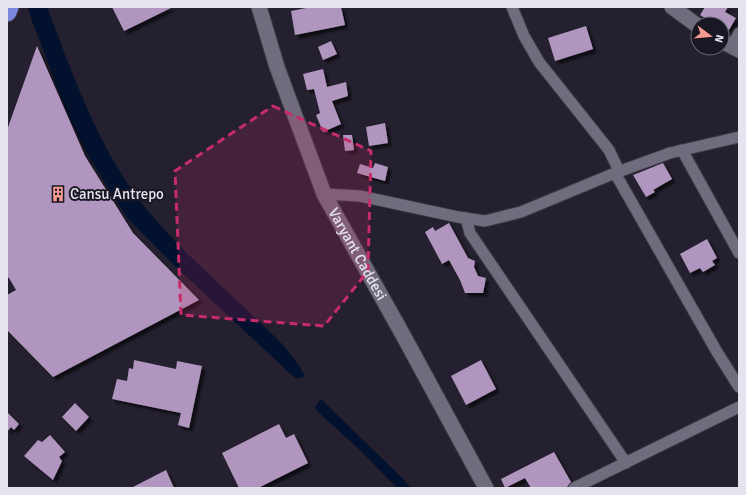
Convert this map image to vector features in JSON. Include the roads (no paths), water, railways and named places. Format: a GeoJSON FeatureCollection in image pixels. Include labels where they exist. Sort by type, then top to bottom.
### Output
{"type":"FeatureCollection","features":[{"type":"Feature","properties":{"kind":"highway"},"geometry":{"type":"LineString","coordinates":[[7,12],[9,7]]}},
{"type":"Feature","properties":{"kind":"street","name":"Varyant Caddesi"},"geometry":{"type":"LineString","coordinates":[[259,7],[277,67],[324,194],[486,488]]}},
{"type":"Feature","properties":{"kind":"street"},"geometry":{"type":"LineString","coordinates":[[512,7],[524,36],[538,62],[609,150],[617,172],[713,346],[739,387]]}},
{"type":"Feature","properties":{"kind":"street"},"geometry":{"type":"LineString","coordinates":[[672,7],[690,20]]}},
{"type":"Feature","properties":{"kind":"street"},"geometry":{"type":"LineString","coordinates":[[731,46],[739,33]]}},
{"type":"Feature","properties":{"kind":"street"},"geometry":{"type":"LineString","coordinates":[[324,194],[360,196],[485,221],[521,212],[617,172],[682,150],[739,137]]}},
{"type":"Feature","properties":{"kind":"street"},"geometry":{"type":"LineString","coordinates":[[682,150],[739,253]]}},
{"type":"Feature","properties":{"kind":"street"},"geometry":{"type":"LineString","coordinates":[[466,218],[470,233],[626,462]]}},
{"type":"Feature","properties":{"kind":"street"},"geometry":{"type":"LineString","coordinates":[[574,488],[739,407]]}},
{"type":"Feature","properties":{"kind":"water"},"geometry":{"type":"Polygon","coordinates":[[[28,7],[47,7],[91,117],[118,169],[135,194],[176,243],[281,343],[300,367],[305,376],[296,379],[176,267],[128,219],[90,159],[68,115],[28,7]]]}},
{"type":"Feature","properties":{"kind":"water"},"geometry":{"type":"Polygon","coordinates":[[[321,399],[411,488],[397,488],[360,450],[317,411],[315,407],[321,399]]]}},
{"type":"Feature","properties":{"kind":"place","name":"Cansu Antrepo"},"geometry":{"type":"Point","coordinates":[58,194]}}]}
